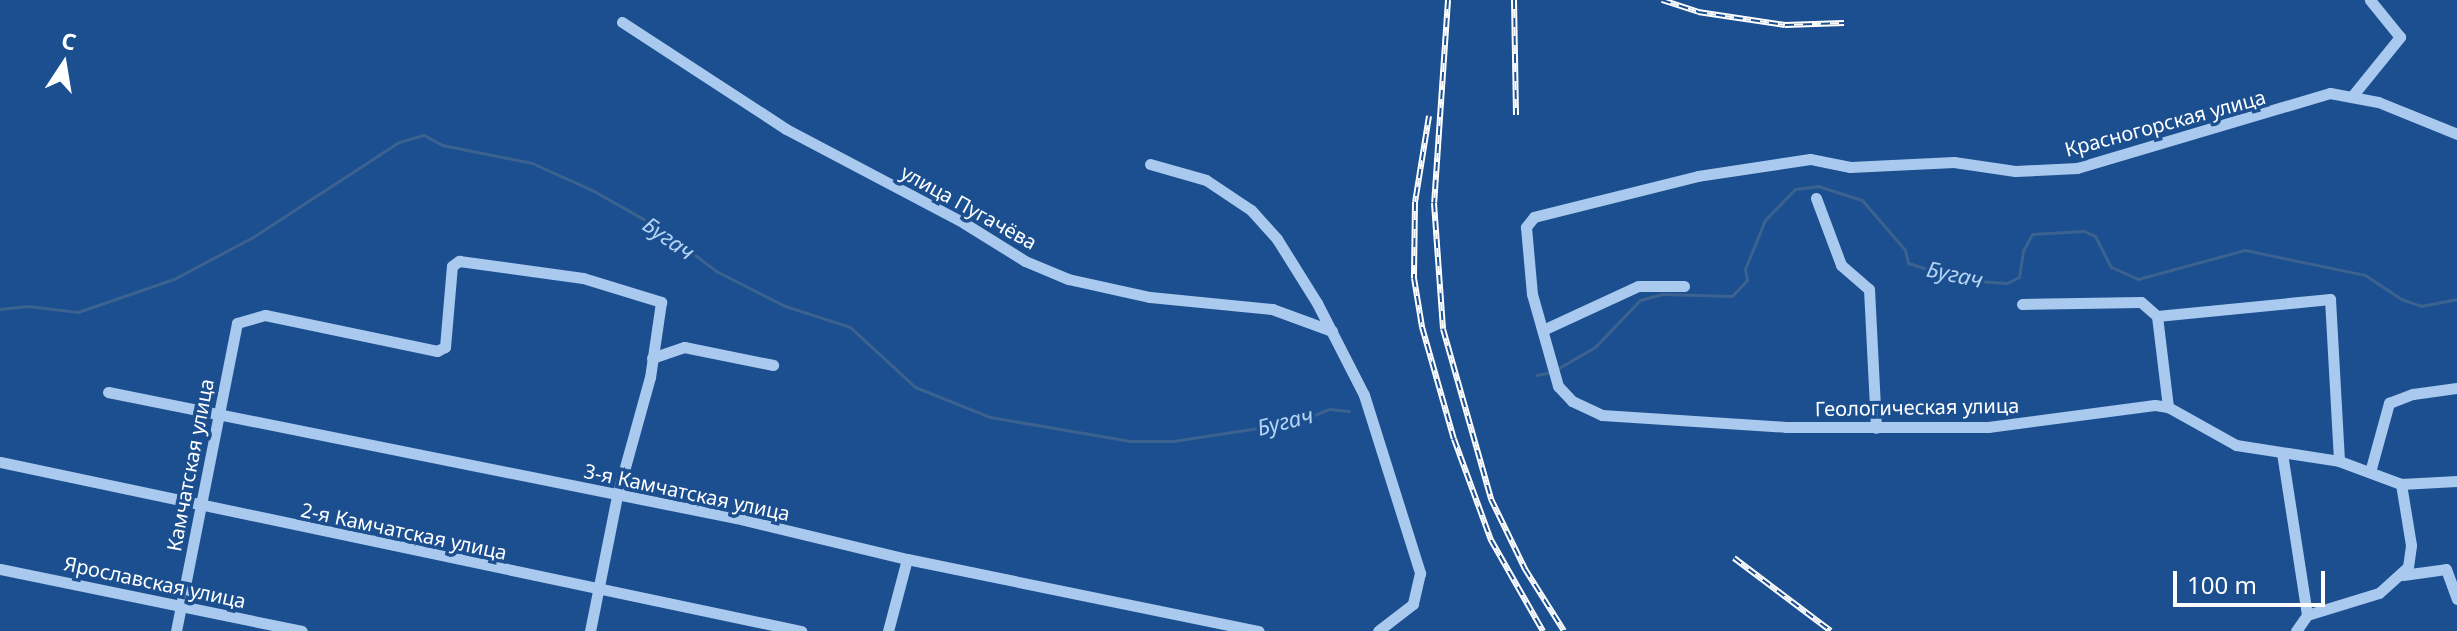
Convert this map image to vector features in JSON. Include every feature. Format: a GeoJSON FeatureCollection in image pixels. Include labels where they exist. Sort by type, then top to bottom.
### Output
{"type":"FeatureCollection","features":[{"type":"Feature","properties":{"kind":"street"},"geometry":{"type":"LineString","coordinates":[[2353,95],[2400,37],[2370,0]]}},
{"type":"Feature","properties":{"kind":"street","name":"улица Пугачёва"},"geometry":{"type":"LineString","coordinates":[[622,22],[786,129],[964,223],[1025,261],[1068,279],[1150,297],[1272,309],[1332,331]]}},
{"type":"Feature","properties":{"kind":"street","name":"Красногорская улица"},"geometry":{"type":"LineString","coordinates":[[1602,415],[1572,401],[1558,386],[1545,329],[1532,294],[1526,227],[1534,217],[1698,176],[1810,159],[1850,167],[1954,162],[2015,171],[2077,168],[2330,93],[2353,95],[2457,134]]}},
{"type":"Feature","properties":{"kind":"street"},"geometry":{"type":"LineString","coordinates":[[1150,164],[1206,180],[1251,210],[1277,239],[1332,331],[1368,406],[1420,573],[1413,604],[1378,631]]}},
{"type":"Feature","properties":{"kind":"street"},"geometry":{"type":"LineString","coordinates":[[1816,198],[1841,265],[1869,289],[1876,428]]}},
{"type":"Feature","properties":{"kind":"street","name":"Камчатская улица"},"geometry":{"type":"LineString","coordinates":[[176,631],[234,329],[251,315],[437,351],[445,347],[452,266],[459,261],[583,278],[656,299],[662,308],[652,358]]}},
{"type":"Feature","properties":{"kind":"street"},"geometry":{"type":"LineString","coordinates":[[1545,329],[1638,286],[1684,286]]}},
{"type":"Feature","properties":{"kind":"street"},"geometry":{"type":"LineString","coordinates":[[2157,316],[2330,299],[2339,461]]}},
{"type":"Feature","properties":{"kind":"street"},"geometry":{"type":"LineString","coordinates":[[2022,304],[2141,302],[2157,316],[2168,407],[2220,439],[2282,453],[2339,461],[2401,484],[2457,481]]}},
{"type":"Feature","properties":{"kind":"street"},"geometry":{"type":"LineString","coordinates":[[590,631],[617,496],[652,358],[684,347],[773,365]]}},
{"type":"Feature","properties":{"kind":"street"},"geometry":{"type":"LineString","coordinates":[[2370,472],[2389,403],[2413,394],[2457,388]]}},
{"type":"Feature","properties":{"kind":"street","name":"3-я Камчатская улица"},"geometry":{"type":"LineString","coordinates":[[108,392],[1259,631]]}},
{"type":"Feature","properties":{"kind":"street","name":"Геологическая улица"},"geometry":{"type":"LineString","coordinates":[[1602,415],[1645,421],[1876,428],[1988,427],[2168,407]]}},
{"type":"Feature","properties":{"kind":"street"},"geometry":{"type":"LineString","coordinates":[[2282,453],[2307,615]]}},
{"type":"Feature","properties":{"kind":"street","name":"2-я Камчатская улица"},"geometry":{"type":"LineString","coordinates":[[0,462],[597,591],[801,631]]}},
{"type":"Feature","properties":{"kind":"street"},"geometry":{"type":"LineString","coordinates":[[2401,484],[2411,545],[2403,575]]}},
{"type":"Feature","properties":{"kind":"street"},"geometry":{"type":"LineString","coordinates":[[888,631],[907,559]]}},
{"type":"Feature","properties":{"kind":"street","name":"Ярославская улица"},"geometry":{"type":"LineString","coordinates":[[0,569],[302,631]]}},
{"type":"Feature","properties":{"kind":"street"},"geometry":{"type":"LineString","coordinates":[[2296,631],[2307,615],[2379,593],[2403,575],[2446,569],[2457,599]]}},
{"type":"Feature","properties":{"kind":"waterway","name":"Бугач"},"geometry":{"type":"LineString","coordinates":[[0,309],[28,306],[78,312],[174,279],[253,237],[399,142],[424,135],[442,145],[532,163],[592,190],[661,229],[716,271],[785,306],[850,327],[915,387],[990,417],[1130,441],[1173,441],[1297,422],[1330,409],[1349,411]]}},
{"type":"Feature","properties":{"kind":"waterway","name":"Бугач"},"geometry":{"type":"LineString","coordinates":[[1557,369],[1595,347],[1640,300],[1662,294],[1732,296],[1747,280],[1745,269],[1765,220],[1795,189],[1818,186],[1862,200],[1905,250],[1908,263],[1963,280],[2007,283],[2019,277],[2023,251],[2032,234],[2084,231],[2095,236],[2111,267],[2138,279],[2245,250],[2365,275],[2401,299],[2421,306],[2457,299]]}},
{"type":"Feature","properties":{"kind":"waterway"},"geometry":{"type":"LineString","coordinates":[[1537,375],[1547,373]]}},
{"type":"Feature","properties":{"kind":"railway"},"geometry":{"type":"LineString","coordinates":[[1448,0],[1434,203],[1443,329],[1491,499],[1525,569],[1564,631]]}},
{"type":"Feature","properties":{"kind":"railway"},"geometry":{"type":"LineString","coordinates":[[1514,0],[1516,115]]}},
{"type":"Feature","properties":{"kind":"railway"},"geometry":{"type":"LineString","coordinates":[[1662,0],[1698,12],[1785,25],[1844,23]]}},
{"type":"Feature","properties":{"kind":"railway"},"geometry":{"type":"LineString","coordinates":[[1429,116],[1415,202],[1414,278],[1422,327],[1454,439],[1491,540],[1543,631]]}},
{"type":"Feature","properties":{"kind":"railway"},"geometry":{"type":"LineString","coordinates":[[1734,558],[1831,631]]}}]}
